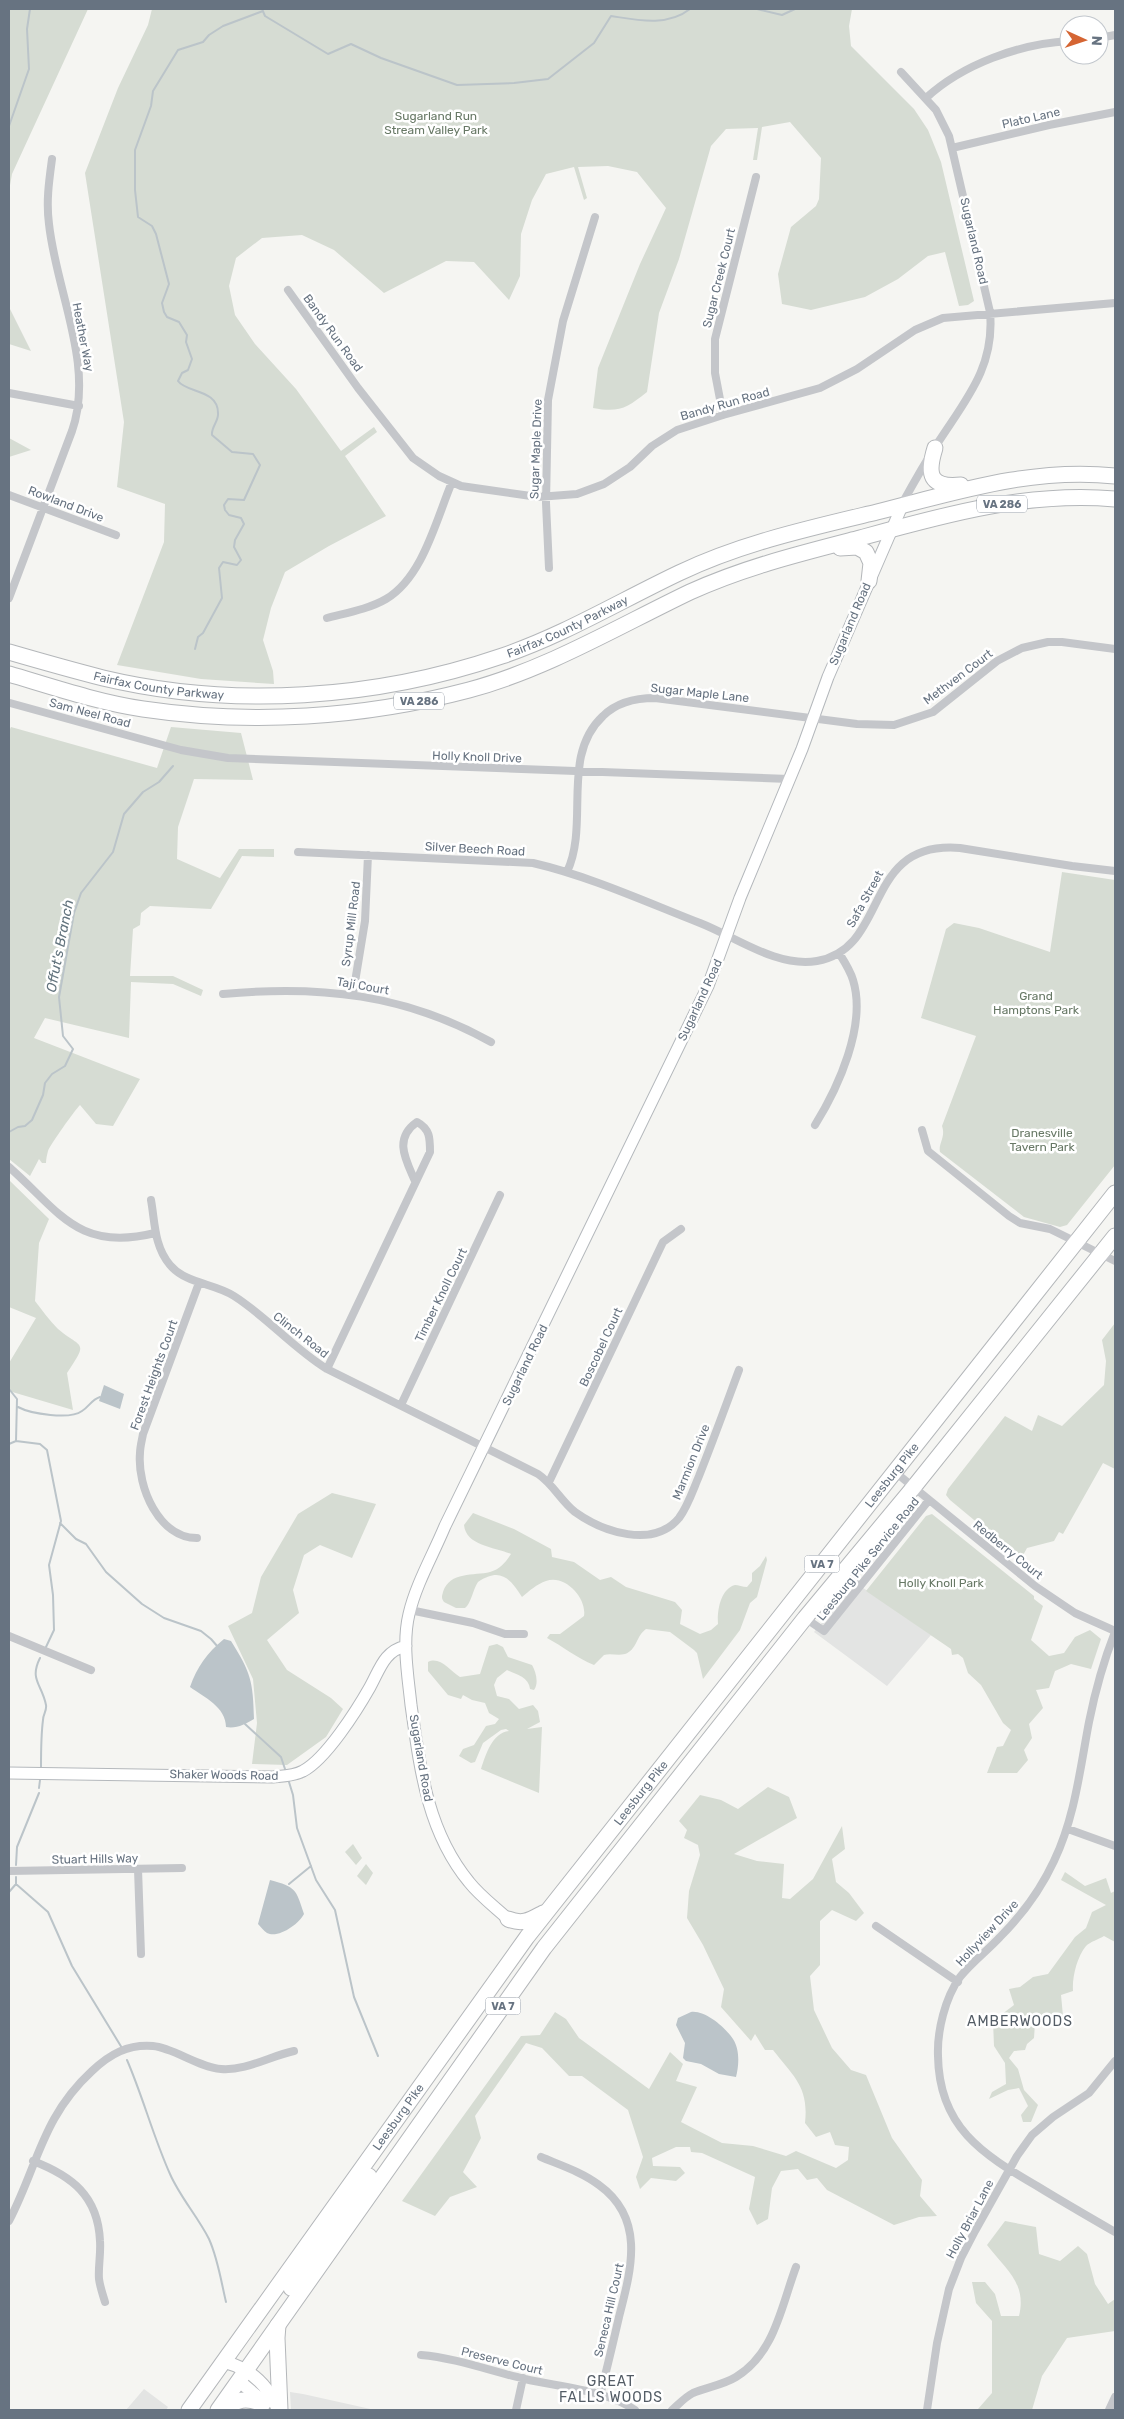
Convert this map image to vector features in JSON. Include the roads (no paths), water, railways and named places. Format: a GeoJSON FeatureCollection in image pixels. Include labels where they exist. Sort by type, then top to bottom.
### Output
{"type":"FeatureCollection","features":[{"type":"Feature","properties":{"kind":"highway"},"geometry":{"type":"LineString","coordinates":[[935,448],[930,466],[932,477],[935,481],[954,486],[992,482]]}},
{"type":"Feature","properties":{"kind":"highway","name":"Fairfax County Parkway"},"geometry":{"type":"LineString","coordinates":[[9,652],[114,680],[178,691],[220,694],[300,695],[402,682],[475,664],[556,635],[678,573],[726,553],[768,540],[992,482],[1040,476],[1079,474],[1115,476]]}},
{"type":"Feature","properties":{"kind":"highway","name":"Fairfax County Parkway"},"geometry":{"type":"LineString","coordinates":[[9,674],[108,702],[174,713],[277,718],[367,710],[470,690],[531,669],[722,578],[770,561],[988,506],[1032,500],[1081,497],[1115,499]]}},
{"type":"Feature","properties":{"kind":"highway"},"geometry":{"type":"LineString","coordinates":[[806,552],[850,547],[861,549],[870,557],[869,581]]}},
{"type":"Feature","properties":{"kind":"highway"},"geometry":{"type":"LineString","coordinates":[[9,643],[30,658]]}},
{"type":"Feature","properties":{"kind":"highway","name":"Leesburg Pike"},"geometry":{"type":"LineString","coordinates":[[218,2410],[237,2369],[473,2012],[514,1954],[1115,1193]]}},
{"type":"Feature","properties":{"kind":"highway","name":"Leesburg Pike"},"geometry":{"type":"LineString","coordinates":[[189,2410],[237,2369],[279,2323],[544,1948],[805,1618],[913,1488],[1115,1236]]}},
{"type":"Feature","properties":{"kind":"highway"},"geometry":{"type":"LineString","coordinates":[[508,1919],[525,1922],[548,1911]]}},
{"type":"Feature","properties":{"kind":"highway"},"geometry":{"type":"LineString","coordinates":[[508,1919],[516,1938],[514,1954]]}},
{"type":"Feature","properties":{"kind":"highway"},"geometry":{"type":"LineString","coordinates":[[278,2410],[276,2338],[279,2323]]}},
{"type":"Feature","properties":{"kind":"highway"},"geometry":{"type":"LineString","coordinates":[[223,2410],[241,2399],[250,2399],[264,2407]]}},
{"type":"Feature","properties":{"kind":"main road"},"geometry":{"type":"LineString","coordinates":[[237,2369],[264,2407]]}},
{"type":"Feature","properties":{"kind":"main road"},"geometry":{"type":"LineString","coordinates":[[237,2369],[269,2391],[278,2410]]}},
{"type":"Feature","properties":{"kind":"street"},"geometry":{"type":"LineString","coordinates":[[926,98],[940,86],[962,72],[1018,50],[1059,43]]}},
{"type":"Feature","properties":{"kind":"street","name":"Sugarland Road"},"geometry":{"type":"LineString","coordinates":[[508,1919],[463,1875],[443,1842],[433,1818],[419,1764],[406,1646],[410,1610],[446,1526],[698,1010],[728,936],[740,898],[891,529],[935,448],[974,388],[986,363],[991,342],[990,312],[952,148],[944,123],[926,98],[901,72]]}},
{"type":"Feature","properties":{"kind":"street","name":"Plato Lane"},"geometry":{"type":"LineString","coordinates":[[952,148],[1049,124],[1115,112]]}},
{"type":"Feature","properties":{"kind":"street","name":"Heather Way"},"geometry":{"type":"LineString","coordinates":[[9,598],[79,406],[79,369],[49,225],[48,192],[52,159]]}},
{"type":"Feature","properties":{"kind":"street","name":"Sugar Creek Court"},"geometry":{"type":"LineString","coordinates":[[723,415],[715,373],[715,339],[756,177]]}},
{"type":"Feature","properties":{"kind":"street","name":"Sugar Maple Drive"},"geometry":{"type":"LineString","coordinates":[[549,568],[546,429],[551,375],[563,321],[595,217]]}},
{"type":"Feature","properties":{"kind":"street","name":"Bandy Run Road"},"geometry":{"type":"LineString","coordinates":[[288,290],[401,446],[426,468],[452,482],[477,490],[546,498],[577,494],[604,484],[630,467],[664,438],[691,424],[820,388],[857,370],[915,330],[929,323],[956,315],[1115,303]]}},
{"type":"Feature","properties":{"kind":"street"},"geometry":{"type":"LineString","coordinates":[[9,393],[79,406]]}},
{"type":"Feature","properties":{"kind":"street"},"geometry":{"type":"LineString","coordinates":[[327,618],[375,604],[386,599],[404,584],[418,564],[452,482]]}},
{"type":"Feature","properties":{"kind":"street","name":"Rowland Drive"},"geometry":{"type":"LineString","coordinates":[[9,494],[116,535]]}},
{"type":"Feature","properties":{"kind":"street","name":"Methven Court"},"geometry":{"type":"LineString","coordinates":[[814,718],[880,726],[907,722],[933,712],[997,661],[1022,648],[1041,643],[1062,642],[1115,649]]}},
{"type":"Feature","properties":{"kind":"street","name":"Sugar Maple Lane"},"geometry":{"type":"LineString","coordinates":[[567,872],[573,855],[576,834],[583,746],[596,723],[612,709],[633,700],[656,698],[814,718]]}},
{"type":"Feature","properties":{"kind":"street","name":"Sam Neel Road"},"geometry":{"type":"LineString","coordinates":[[10,703],[165,745]]}},
{"type":"Feature","properties":{"kind":"street","name":"Holly Knoll Drive"},"geometry":{"type":"LineString","coordinates":[[165,745],[207,756],[228,758],[789,779]]}},
{"type":"Feature","properties":{"kind":"street","name":"Safa Street"},"geometry":{"type":"LineString","coordinates":[[728,936],[776,957],[796,962],[819,961],[839,953],[858,936],[890,876],[905,860],[925,850],[947,847],[960,848],[1115,871]]}},
{"type":"Feature","properties":{"kind":"street","name":"Silver Beech Road"},"geometry":{"type":"LineString","coordinates":[[298,852],[517,861],[540,864],[567,872],[728,936]]}},
{"type":"Feature","properties":{"kind":"street","name":"Syrup Mill Road"},"geometry":{"type":"LineString","coordinates":[[353,994],[364,921],[368,855]]}},
{"type":"Feature","properties":{"kind":"street"},"geometry":{"type":"LineString","coordinates":[[815,1125],[836,1088],[846,1064],[854,1027],[856,991],[854,981],[839,953]]}},
{"type":"Feature","properties":{"kind":"street","name":"Taji Court"},"geometry":{"type":"LineString","coordinates":[[223,994],[306,990],[353,994],[418,1010],[491,1042]]}},
{"type":"Feature","properties":{"kind":"street"},"geometry":{"type":"LineString","coordinates":[[327,1369],[430,1152],[430,1136],[424,1126],[417,1122],[408,1128],[402,1141],[406,1160],[415,1181]]}},
{"type":"Feature","properties":{"kind":"street"},"geometry":{"type":"LineString","coordinates":[[922,1130],[928,1151],[1009,1216],[1020,1222],[1050,1229],[1115,1261]]}},
{"type":"Feature","properties":{"kind":"street"},"geometry":{"type":"LineString","coordinates":[[9,1167],[64,1219],[87,1232],[113,1238],[132,1238],[155,1233]]}},
{"type":"Feature","properties":{"kind":"street","name":"Timber Knoll Court"},"geometry":{"type":"LineString","coordinates":[[401,1405],[500,1195]]}},
{"type":"Feature","properties":{"kind":"street","name":"Clinch Road"},"geometry":{"type":"LineString","coordinates":[[151,1200],[155,1233],[169,1264],[181,1274],[234,1296],[299,1350],[327,1369],[485,1447]]}},
{"type":"Feature","properties":{"kind":"street","name":"Boscobel Court"},"geometry":{"type":"LineString","coordinates":[[549,1482],[663,1242],[681,1229]]}},
{"type":"Feature","properties":{"kind":"street","name":"Forest Heights Court"},"geometry":{"type":"LineString","coordinates":[[197,1538],[184,1538],[177,1534],[170,1529],[156,1512],[147,1496],[141,1476],[140,1454],[143,1434],[199,1283]]}},
{"type":"Feature","properties":{"kind":"street","name":"Marmion Drive"},"geometry":{"type":"LineString","coordinates":[[485,1447],[538,1474],[549,1482],[576,1512],[600,1525],[628,1535],[656,1534],[679,1518],[689,1499],[739,1370]]}},
{"type":"Feature","properties":{"kind":"street","name":"Redberry Court"},"geometry":{"type":"LineString","coordinates":[[895,1472],[1053,1600],[1075,1613],[1115,1631]]}},
{"type":"Feature","properties":{"kind":"street","name":"Leesburg Pike Service Road"},"geometry":{"type":"LineString","coordinates":[[805,1618],[824,1631],[929,1500]]}},
{"type":"Feature","properties":{"kind":"street"},"geometry":{"type":"LineString","coordinates":[[842,1572],[859,1586]]}},
{"type":"Feature","properties":{"kind":"street"},"geometry":{"type":"LineString","coordinates":[[410,1610],[473,1623],[505,1634],[524,1634]]}},
{"type":"Feature","properties":{"kind":"street","name":"Hollyview Drive"},"geometry":{"type":"LineString","coordinates":[[1115,1631],[1097,1688],[1068,1828],[1051,1868],[1027,1907],[958,1982],[944,2013],[938,2040],[938,2063],[944,2093],[955,2119],[970,2140],[1009,2171],[1115,2232]]}},
{"type":"Feature","properties":{"kind":"street"},"geometry":{"type":"LineString","coordinates":[[9,1636],[91,1670]]}},
{"type":"Feature","properties":{"kind":"street","name":"Shaker Woods Road"},"geometry":{"type":"LineString","coordinates":[[9,1773],[273,1777],[295,1774],[317,1760],[338,1734],[357,1709],[390,1653],[406,1646]]}},
{"type":"Feature","properties":{"kind":"street"},"geometry":{"type":"LineString","coordinates":[[1068,1828],[1115,1846]]}},
{"type":"Feature","properties":{"kind":"street","name":"Stuart Hills Way"},"geometry":{"type":"LineString","coordinates":[[9,1871],[182,1868]]}},
{"type":"Feature","properties":{"kind":"street"},"geometry":{"type":"LineString","coordinates":[[138,1869],[141,1954]]}},
{"type":"Feature","properties":{"kind":"street"},"geometry":{"type":"LineString","coordinates":[[876,1926],[958,1982]]}},
{"type":"Feature","properties":{"kind":"street"},"geometry":{"type":"LineString","coordinates":[[9,2221],[52,2120],[75,2086],[106,2058],[126,2047],[154,2046],[220,2069],[238,2069],[294,2051]]}},
{"type":"Feature","properties":{"kind":"street","name":"Holly Briar Lane"},"geometry":{"type":"LineString","coordinates":[[927,2410],[937,2343],[949,2289],[961,2258],[1009,2171],[1032,2135],[1053,2117],[1089,2093],[1115,2061]]}},
{"type":"Feature","properties":{"kind":"street","name":"Seneca Hill Court"},"geometry":{"type":"LineString","coordinates":[[541,2157],[587,2178],[612,2196],[624,2214],[632,2240],[632,2264],[600,2395]]}},
{"type":"Feature","properties":{"kind":"street"},"geometry":{"type":"LineString","coordinates":[[33,2161],[56,2170],[68,2178],[87,2198],[94,2211],[99,2226],[99,2279],[105,2302]]}},
{"type":"Feature","properties":{"kind":"street"},"geometry":{"type":"LineString","coordinates":[[672,2410],[692,2394],[715,2387],[737,2377],[759,2358],[775,2330],[796,2267]]}},
{"type":"Feature","properties":{"kind":"street","name":"Preserve Court"},"geometry":{"type":"LineString","coordinates":[[420,2355],[441,2357],[522,2378],[600,2395],[625,2403],[635,2410]]}},
{"type":"Feature","properties":{"kind":"street"},"geometry":{"type":"LineString","coordinates":[[516,2410],[522,2378]]}},
{"type":"Feature","properties":{"kind":"street"},"geometry":{"type":"LineString","coordinates":[[1109,2410],[1115,2397]]}},
{"type":"Feature","properties":{"kind":"waterway"},"geometry":{"type":"LineString","coordinates":[[9,126],[29,69],[27,29],[30,9]]}},
{"type":"Feature","properties":{"kind":"waterway"},"geometry":{"type":"LineString","coordinates":[[262,9],[265,16],[328,54],[351,44],[381,58],[457,85],[514,83],[548,79],[594,43],[611,16],[652,21],[672,18],[690,9]]}},
{"type":"Feature","properties":{"kind":"waterway"},"geometry":{"type":"LineString","coordinates":[[757,9],[782,15],[795,9]]}},
{"type":"Feature","properties":{"kind":"waterway","name":"Offut's Branch"},"geometry":{"type":"LineString","coordinates":[[195,649],[198,637],[203,633],[222,598],[219,568],[223,562],[237,565],[241,560],[234,547],[235,540],[244,524],[241,518],[229,515],[224,505],[228,499],[244,500],[260,465],[253,454],[232,452],[212,435],[218,416],[217,405],[207,395],[188,388],[178,381],[182,373],[188,370],[192,359],[186,342],[187,335],[179,322],[167,317],[164,312],[162,303],[169,284],[156,234],[152,226],[138,217],[135,190],[135,150],[151,106],[153,91],[178,50],[203,42],[209,35],[223,26],[263,11]]}},
{"type":"Feature","properties":{"kind":"waterway","name":"Offut's Branch"},"geometry":{"type":"LineString","coordinates":[[9,1132],[18,1127],[25,1126],[32,1120],[43,1095],[45,1083],[52,1074],[65,1066],[73,1049],[63,1036],[59,997],[74,913],[81,893],[113,852],[124,814],[143,792],[159,782],[173,766]]}},
{"type":"Feature","properties":{"kind":"waterway","name":"Offut's Branch"},"geometry":{"type":"LineString","coordinates":[[9,1389],[17,1399],[16,1441],[40,1444],[47,1450],[61,1521],[49,1565],[53,1595],[54,1630],[46,1647]]}},
{"type":"Feature","properties":{"kind":"waterway"},"geometry":{"type":"LineString","coordinates":[[18,1407],[41,1414],[69,1415],[82,1411],[100,1397]]}},
{"type":"Feature","properties":{"kind":"waterway","name":"Offut's Branch"},"geometry":{"type":"LineString","coordinates":[[9,1444],[16,1441]]}},
{"type":"Feature","properties":{"kind":"waterway"},"geometry":{"type":"LineString","coordinates":[[60,1523],[76,1539],[86,1544],[106,1572],[142,1604],[164,1618],[201,1631],[218,1647]]}},
{"type":"Feature","properties":{"kind":"waterway"},"geometry":{"type":"LineString","coordinates":[[40,1658],[36,1677],[46,1707],[43,1718],[41,1767]]}},
{"type":"Feature","properties":{"kind":"waterway"},"geometry":{"type":"LineString","coordinates":[[245,1724],[281,1757],[285,1769]]}},
{"type":"Feature","properties":{"kind":"waterway"},"geometry":{"type":"LineString","coordinates":[[39,1788],[40,1780]]}},
{"type":"Feature","properties":{"kind":"waterway"},"geometry":{"type":"LineString","coordinates":[[289,1782],[293,1795],[297,1828],[316,1880],[335,1910],[354,1997],[378,2056]]}},
{"type":"Feature","properties":{"kind":"waterway","name":"Offut's Branch"},"geometry":{"type":"LineString","coordinates":[[16,1865],[17,1847],[39,1793]]}},
{"type":"Feature","properties":{"kind":"waterway"},"geometry":{"type":"LineString","coordinates":[[289,1884],[311,1866]]}},
{"type":"Feature","properties":{"kind":"waterway","name":"Offut's Branch"},"geometry":{"type":"LineString","coordinates":[[16,1877],[16,1884]]}},
{"type":"Feature","properties":{"kind":"waterway"},"geometry":{"type":"LineString","coordinates":[[16,1884],[48,1912],[72,1966],[122,2048]]}},
{"type":"Feature","properties":{"kind":"waterway"},"geometry":{"type":"LineString","coordinates":[[9,1892],[16,1884]]}},
{"type":"Feature","properties":{"kind":"waterway"},"geometry":{"type":"LineString","coordinates":[[127,2060],[170,2174],[209,2239],[217,2262],[226,2302]]}},
{"type":"Feature","properties":{"kind":"district","name":"AMBERWOODS"},"geometry":{"type":"Point","coordinates":[1020,2021]}},
{"type":"Feature","properties":{"kind":"district","name":"GREAT FALLS WOODS"},"geometry":{"type":"Point","coordinates":[611,2390]}},
{"type":"Feature","properties":{"kind":"park label","name":"Sugarland Run Stream Valley Park"},"geometry":{"type":"Point","coordinates":[436,123]}},
{"type":"Feature","properties":{"kind":"park label","name":"Grand Hamptons Park"},"geometry":{"type":"Point","coordinates":[1036,1003]}},
{"type":"Feature","properties":{"kind":"park label","name":"Dranesville Tavern Park"},"geometry":{"type":"Point","coordinates":[1042,1140]}},
{"type":"Feature","properties":{"kind":"park label","name":"Holly Knoll Park"},"geometry":{"type":"Point","coordinates":[941,1583]}}]}
